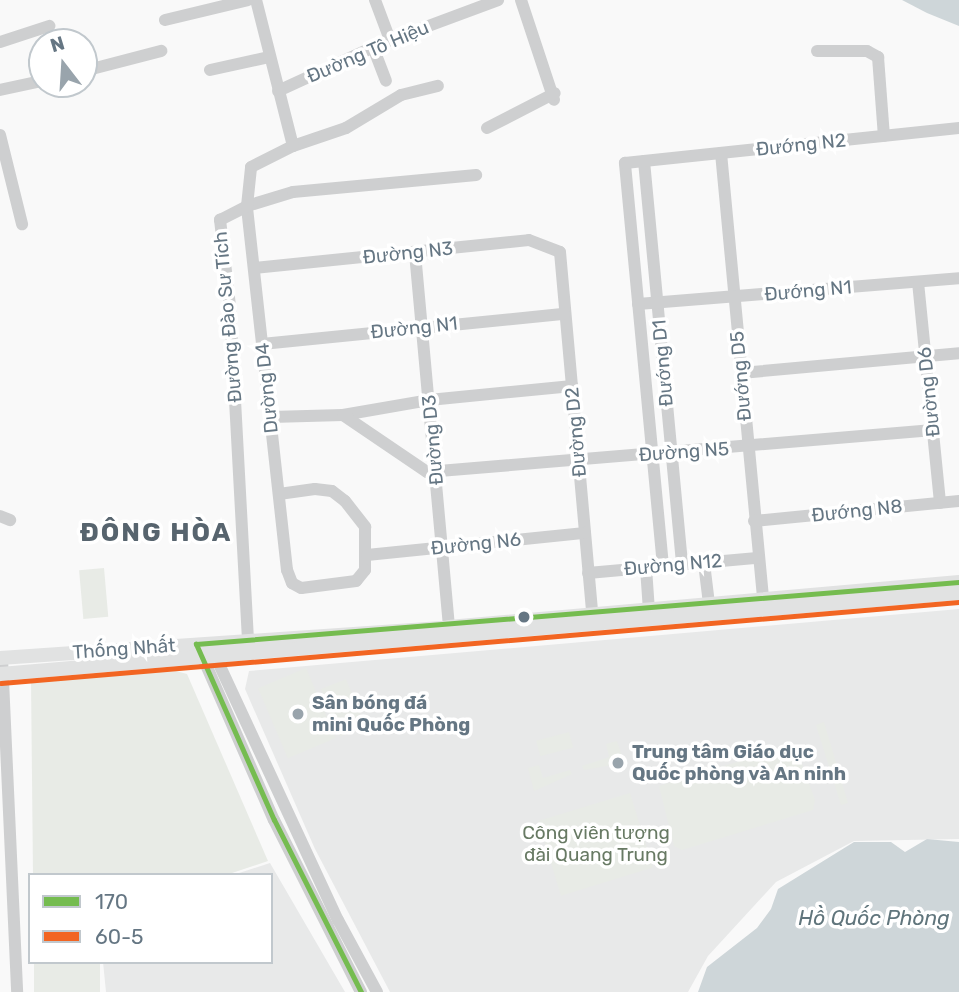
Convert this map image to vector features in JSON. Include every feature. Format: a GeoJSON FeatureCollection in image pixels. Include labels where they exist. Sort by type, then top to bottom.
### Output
{"type":"FeatureCollection","features":[{"type":"Feature","properties":{"kind":"main road","name":"Thống Nhất"},"geometry":{"type":"LineString","coordinates":[[593,618],[649,607],[709,602],[763,605],[959,582]]}},
{"type":"Feature","properties":{"kind":"main road","name":"Thống Nhất"},"geometry":{"type":"LineString","coordinates":[[1,666],[450,633],[593,618],[763,605],[959,593]]}},
{"type":"Feature","properties":{"kind":"main road","name":"Thống Nhất"},"geometry":{"type":"LineString","coordinates":[[206,650],[248,640],[450,633]]}},
{"type":"Feature","properties":{"kind":"street"},"geometry":{"type":"LineString","coordinates":[[165,20],[248,0]]}},
{"type":"Feature","properties":{"kind":"street"},"geometry":{"type":"LineString","coordinates":[[256,0],[293,146]]}},
{"type":"Feature","properties":{"kind":"street"},"geometry":{"type":"LineString","coordinates":[[375,0],[390,40]]}},
{"type":"Feature","properties":{"kind":"street","name":"Đường Tô Hiệu"},"geometry":{"type":"LineString","coordinates":[[278,91],[373,47],[498,0]]}},
{"type":"Feature","properties":{"kind":"street"},"geometry":{"type":"LineString","coordinates":[[487,128],[555,96],[521,0]]}},
{"type":"Feature","properties":{"kind":"street"},"geometry":{"type":"LineString","coordinates":[[0,42],[49,26]]}},
{"type":"Feature","properties":{"kind":"street"},"geometry":{"type":"LineString","coordinates":[[373,47],[386,81]]}},
{"type":"Feature","properties":{"kind":"street"},"geometry":{"type":"LineString","coordinates":[[98,67],[161,51]]}},
{"type":"Feature","properties":{"kind":"street"},"geometry":{"type":"LineString","coordinates":[[817,51],[867,51],[878,57],[884,136]]}},
{"type":"Feature","properties":{"kind":"street"},"geometry":{"type":"LineString","coordinates":[[210,70],[269,57]]}},
{"type":"Feature","properties":{"kind":"street"},"geometry":{"type":"LineString","coordinates":[[0,90],[28,84]]}},
{"type":"Feature","properties":{"kind":"street"},"geometry":{"type":"LineString","coordinates":[[438,86],[401,95],[345,128],[293,146],[251,167],[247,206],[293,192],[476,175]]}},
{"type":"Feature","properties":{"kind":"street","name":"Đướng N2"},"geometry":{"type":"LineString","coordinates":[[625,163],[959,128]]}},
{"type":"Feature","properties":{"kind":"street"},"geometry":{"type":"LineString","coordinates":[[0,135],[22,223]]}},
{"type":"Feature","properties":{"kind":"street","name":"Đướng D5"},"geometry":{"type":"LineString","coordinates":[[721,153],[763,605]]}},
{"type":"Feature","properties":{"kind":"street","name":"Đướng D1"},"geometry":{"type":"LineString","coordinates":[[644,161],[682,565]]}},
{"type":"Feature","properties":{"kind":"street","name":"Đướng D1"},"geometry":{"type":"LineString","coordinates":[[625,163],[663,566]]}},
{"type":"Feature","properties":{"kind":"street","name":"Dường D4"},"geometry":{"type":"LineString","coordinates":[[247,206],[287,570],[292,583],[320,588],[356,581],[365,570],[367,555]]}},
{"type":"Feature","properties":{"kind":"street","name":"Đường Đào Sư Tích"},"geometry":{"type":"LineString","coordinates":[[247,206],[222,215],[220,225],[230,306],[248,640]]}},
{"type":"Feature","properties":{"kind":"street"},"geometry":{"type":"LineString","coordinates":[[629,213],[648,210]]}},
{"type":"Feature","properties":{"kind":"street","name":"Đường N3"},"geometry":{"type":"LineString","coordinates":[[254,268],[529,240],[559,252]]}},
{"type":"Feature","properties":{"kind":"street","name":"Đường D2"},"geometry":{"type":"LineString","coordinates":[[559,252],[593,618]]}},
{"type":"Feature","properties":{"kind":"street","name":"Đường D3"},"geometry":{"type":"LineString","coordinates":[[415,253],[450,633]]}},
{"type":"Feature","properties":{"kind":"street","name":"Đướng N1"},"geometry":{"type":"LineString","coordinates":[[657,303],[959,278]]}},
{"type":"Feature","properties":{"kind":"street","name":"Đường D6"},"geometry":{"type":"LineString","coordinates":[[918,282],[940,503]]}},
{"type":"Feature","properties":{"kind":"street"},"geometry":{"type":"LineString","coordinates":[[638,304],[657,303]]}},
{"type":"Feature","properties":{"kind":"street","name":"Đường N1"},"geometry":{"type":"LineString","coordinates":[[262,344],[565,314]]}},
{"type":"Feature","properties":{"kind":"street"},"geometry":{"type":"LineString","coordinates":[[741,373],[959,354]]}},
{"type":"Feature","properties":{"kind":"street"},"geometry":{"type":"LineString","coordinates":[[644,364],[663,361]]}},
{"type":"Feature","properties":{"kind":"street"},"geometry":{"type":"LineString","coordinates":[[271,417],[343,415],[429,400],[572,386]]}},
{"type":"Feature","properties":{"kind":"street"},"geometry":{"type":"LineString","coordinates":[[648,404],[666,402]]}},
{"type":"Feature","properties":{"kind":"street"},"geometry":{"type":"LineString","coordinates":[[343,415],[412,466],[436,472]]}},
{"type":"Feature","properties":{"kind":"street","name":"Đường N5"},"geometry":{"type":"LineString","coordinates":[[436,472],[748,448],[933,430]]}},
{"type":"Feature","properties":{"kind":"street"},"geometry":{"type":"LineString","coordinates":[[279,494],[331,491],[365,527],[367,555]]}},
{"type":"Feature","properties":{"kind":"street","name":"Đướng N8"},"geometry":{"type":"LineString","coordinates":[[754,521],[959,501]]}},
{"type":"Feature","properties":{"kind":"street"},"geometry":{"type":"LineString","coordinates":[[657,508],[676,506]]}},
{"type":"Feature","properties":{"kind":"street","name":"Đường N6"},"geometry":{"type":"LineString","coordinates":[[367,555],[585,533]]}},
{"type":"Feature","properties":{"kind":"street","name":"Đường N12"},"geometry":{"type":"LineString","coordinates":[[588,573],[757,558]]}},
{"type":"Feature","properties":{"kind":"street"},"geometry":{"type":"LineString","coordinates":[[704,563],[709,602]]}},
{"type":"Feature","properties":{"kind":"street"},"geometry":{"type":"LineString","coordinates":[[646,568],[649,607]]}},
{"type":"Feature","properties":{"kind":"street"},"geometry":{"type":"LineString","coordinates":[[206,650],[338,920],[377,992]]}},
{"type":"Feature","properties":{"kind":"street"},"geometry":{"type":"LineString","coordinates":[[206,650],[274,820],[361,992]]}},
{"type":"Feature","properties":{"kind":"street"},"geometry":{"type":"LineString","coordinates":[[1,666],[17,992]]}},
{"type":"Feature","properties":{"kind":"street"},"geometry":{"type":"LineString","coordinates":[[274,820],[287,813]]}},
{"type":"Feature","properties":{"kind":"street"},"geometry":{"type":"LineString","coordinates":[[326,927],[338,920]]}},
{"type":"Feature","properties":{"kind":"shaded area","name":"Trung tâm Giáo dục Quốc phòng và An ninh"},"geometry":{"type":"Polygon","coordinates":[[[959,609],[959,839],[854,841],[776,882],[708,956],[688,992],[390,992],[315,849],[245,689],[249,671],[959,609]]]}},
{"type":"Feature","properties":{"kind":"shaded area"},"geometry":{"type":"Polygon","coordinates":[[[270,863],[345,992],[106,992],[103,964],[273,964],[273,873],[239,873],[270,863]]]}},
{"type":"Feature","properties":{"kind":"green space"},"geometry":{"type":"Polygon","coordinates":[[[104,568],[108,617],[83,619],[79,570],[104,568]]]}},
{"type":"Feature","properties":{"kind":"green space"},"geometry":{"type":"Polygon","coordinates":[[[306,668],[336,738],[288,758],[258,688],[306,668]]]}},
{"type":"Feature","properties":{"kind":"green space"},"geometry":{"type":"Polygon","coordinates":[[[176,671],[187,674],[268,861],[232,873],[33,873],[31,680],[176,671]]]}},
{"type":"Feature","properties":{"kind":"green space"},"geometry":{"type":"Polygon","coordinates":[[[346,679],[365,726],[340,736],[321,689],[346,679]]]}},
{"type":"Feature","properties":{"kind":"green space"},"geometry":{"type":"Polygon","coordinates":[[[824,722],[848,803],[841,805],[816,725],[824,722]]]}},
{"type":"Feature","properties":{"kind":"green space"},"geometry":{"type":"Polygon","coordinates":[[[569,732],[573,747],[540,756],[536,741],[569,732]]]}},
{"type":"Feature","properties":{"kind":"green space"},"geometry":{"type":"Polygon","coordinates":[[[617,741],[624,763],[584,770],[582,766],[609,757],[606,744],[617,741]]]}},
{"type":"Feature","properties":{"kind":"green space"},"geometry":{"type":"Polygon","coordinates":[[[795,744],[815,800],[813,810],[682,850],[674,846],[659,786],[795,744]]]}},
{"type":"Feature","properties":{"kind":"green space"},"geometry":{"type":"Polygon","coordinates":[[[539,765],[543,778],[570,770],[572,774],[534,791],[528,768],[539,765]]]}},
{"type":"Feature","properties":{"kind":"green space","name":"Công viên tượng đài Quang Trung"},"geometry":{"type":"Polygon","coordinates":[[[630,793],[653,868],[561,896],[538,821],[630,793]]]}},
{"type":"Feature","properties":{"kind":"green space"},"geometry":{"type":"Polygon","coordinates":[[[34,964],[100,964],[100,992],[34,992],[34,964]]]}},
{"type":"Feature","properties":{"kind":"water"},"geometry":{"type":"Polygon","coordinates":[[[902,0],[959,0],[959,26],[927,13],[902,0]]]}},
{"type":"Feature","properties":{"kind":"water","name":"Hồ Quốc Phòng"},"geometry":{"type":"Polygon","coordinates":[[[927,839],[959,842],[959,992],[698,992],[707,967],[757,928],[771,909],[778,889],[854,842],[891,842],[905,852],[927,839]]]}},
{"type":"Feature","properties":{"kind":"transit line","name":"170"},"geometry":{"type":"LineString","coordinates":[[361,992],[274,820],[196,644],[959,582]]}},
{"type":"Feature","properties":{"kind":"transit line","name":"60-5"},"geometry":{"type":"LineString","coordinates":[[1,683],[959,602]]}},
{"type":"Feature","properties":{"kind":"place","name":"Sân bóng đá mini Quốc Phòng"},"geometry":{"type":"Point","coordinates":[298,714]}},
{"type":"Feature","properties":{"kind":"place","name":"Trung tâm Giáo dục Quốc phòng và An ninh"},"geometry":{"type":"Point","coordinates":[618,763]}},
{"type":"Feature","properties":{"kind":"district","name":"ĐÔNG HÒA"},"geometry":{"type":"Point","coordinates":[156,533]}}]}
